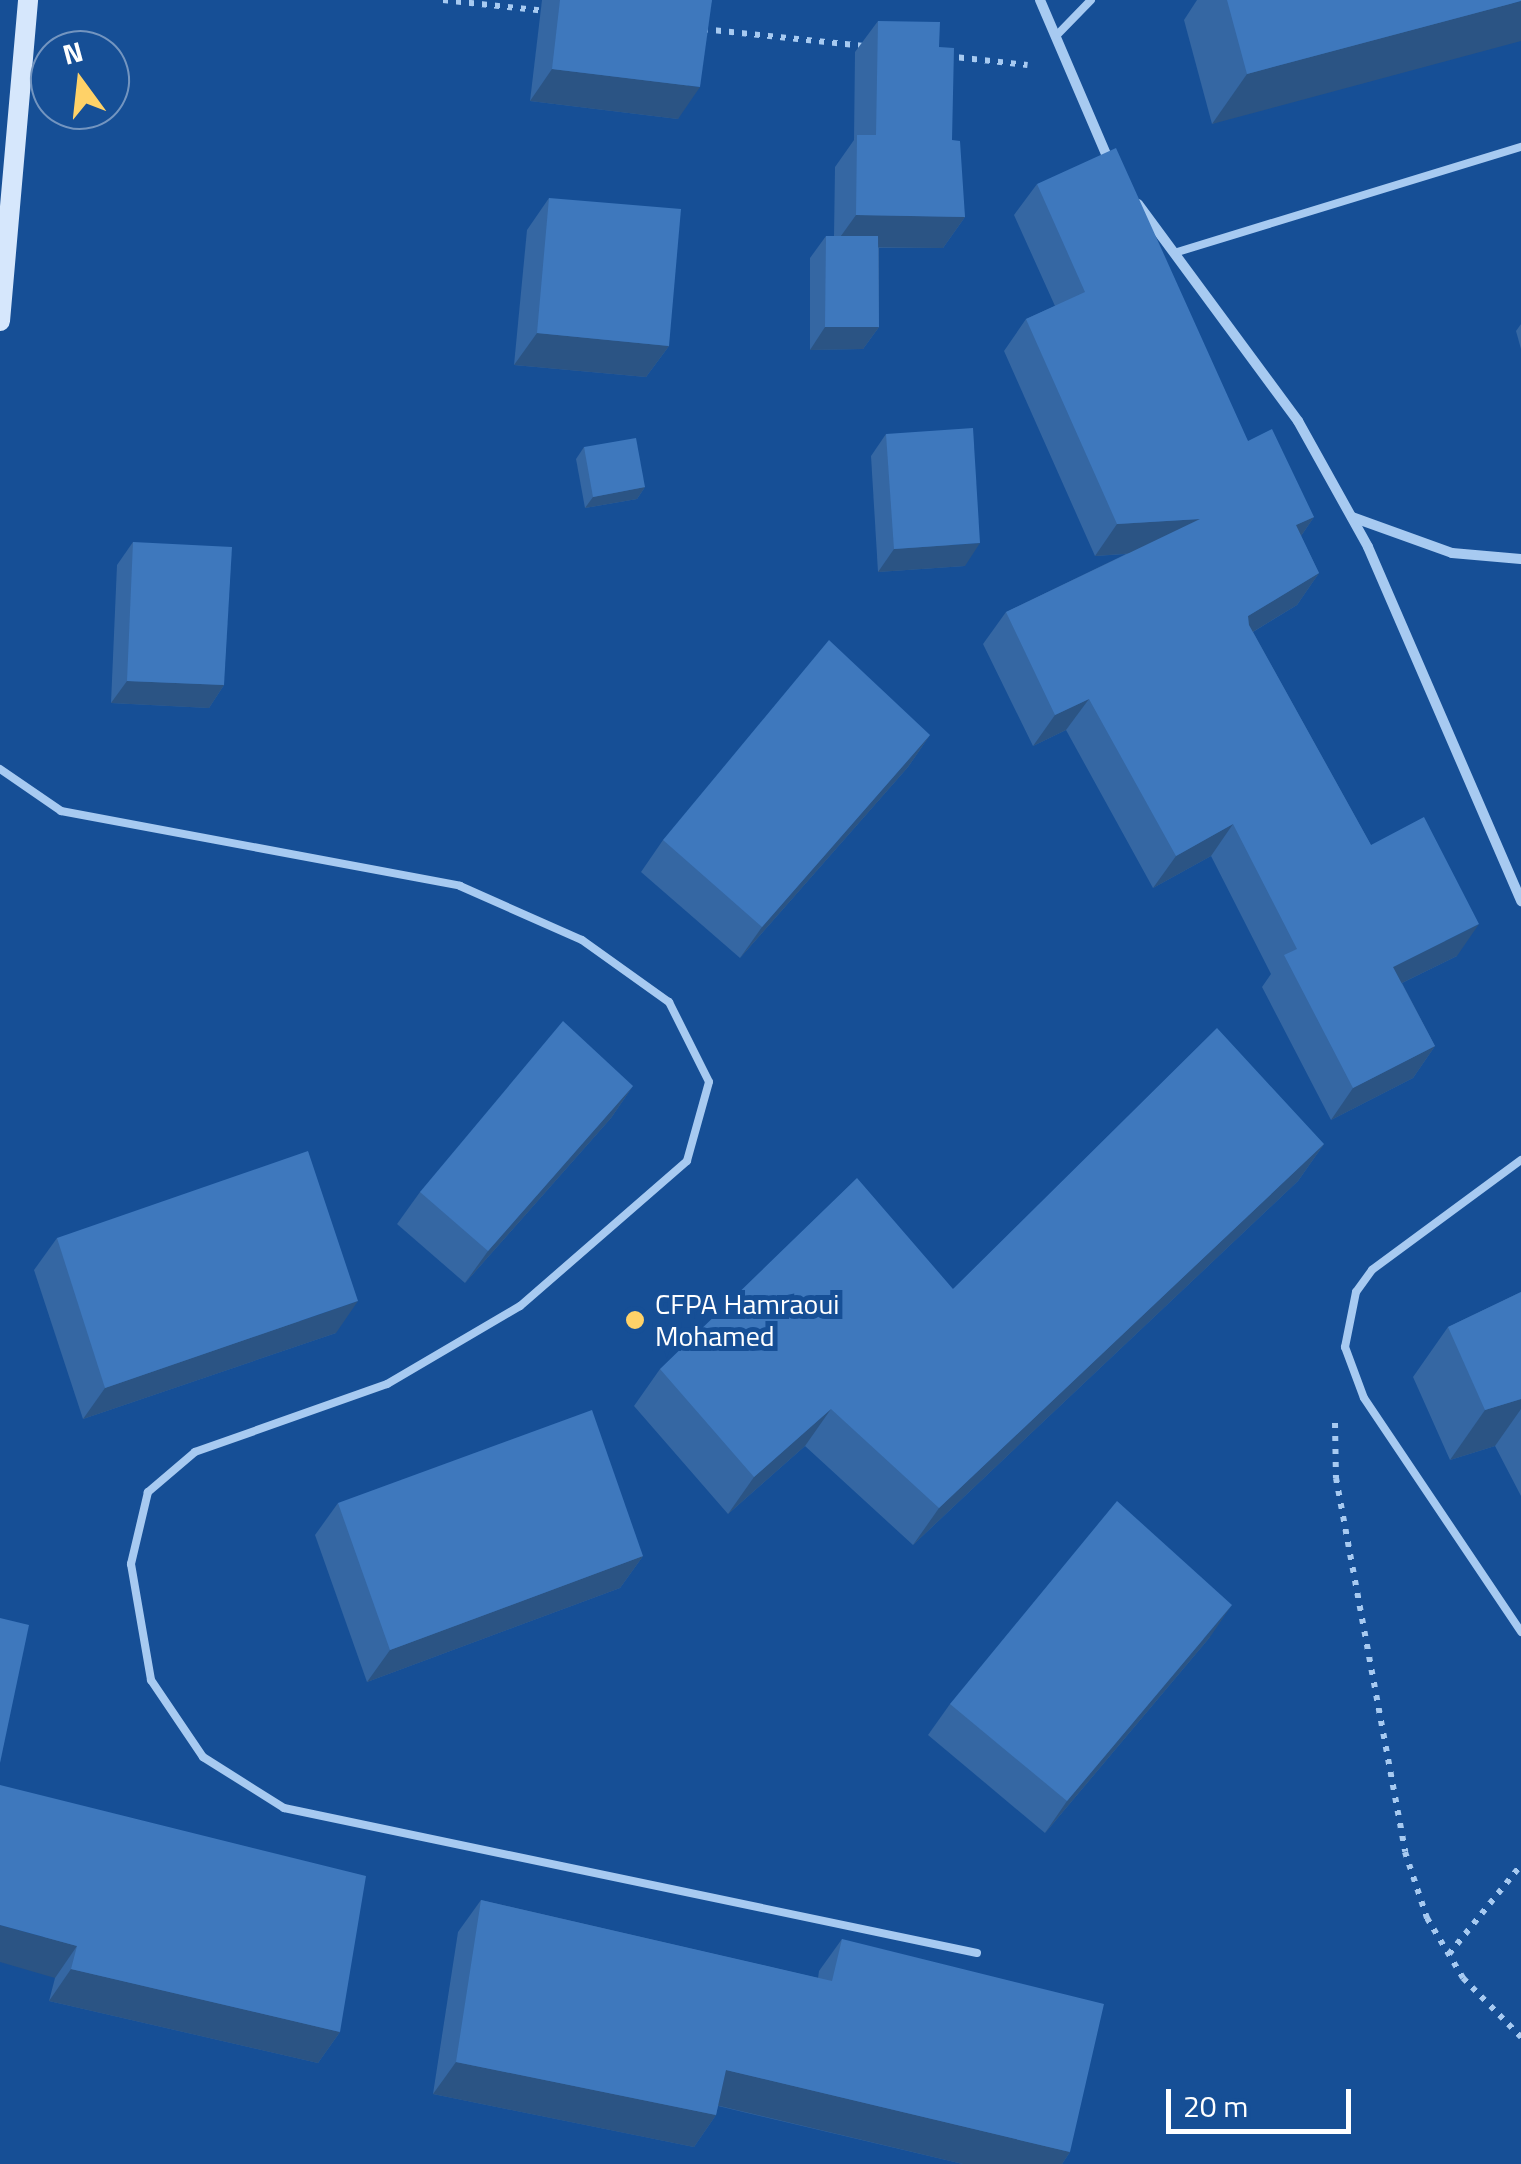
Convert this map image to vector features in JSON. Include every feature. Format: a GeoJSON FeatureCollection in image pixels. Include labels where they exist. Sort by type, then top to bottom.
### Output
{"type":"FeatureCollection","features":[{"type":"Feature","properties":{"kind":"main road"},"geometry":{"type":"LineString","coordinates":[[0,321],[28,0]]}},
{"type":"Feature","properties":{"kind":"street"},"geometry":{"type":"LineString","coordinates":[[1040,0],[1113,171]]}},
{"type":"Feature","properties":{"kind":"street"},"geometry":{"type":"LineString","coordinates":[[1124,184],[1298,421],[1351,517],[1521,900]]}},
{"type":"Feature","properties":{"kind":"street"},"geometry":{"type":"LineString","coordinates":[[1351,517],[1452,552],[1521,559]]}},
{"type":"Feature","properties":{"kind":"lane"},"geometry":{"type":"LineString","coordinates":[[1056,36],[1091,0]]}},
{"type":"Feature","properties":{"kind":"lane"},"geometry":{"type":"LineString","coordinates":[[1174,253],[1521,147]]}},
{"type":"Feature","properties":{"kind":"lane"},"geometry":{"type":"LineString","coordinates":[[0,769],[60,811],[460,886],[582,940],[669,1002],[709,1082],[687,1161],[520,1306],[388,1384],[195,1452],[148,1492],[131,1564],[151,1680],[203,1757],[284,1808],[976,1953]]}},
{"type":"Feature","properties":{"kind":"lane"},"geometry":{"type":"LineString","coordinates":[[1521,1160],[1372,1270],[1347,1319],[1350,1374],[1521,1632]]}},
{"type":"Feature","properties":{"kind":"path"},"geometry":{"type":"LineString","coordinates":[[443,0],[560,13]]}},
{"type":"Feature","properties":{"kind":"path"},"geometry":{"type":"LineString","coordinates":[[698,28],[874,48]]}},
{"type":"Feature","properties":{"kind":"path"},"geometry":{"type":"LineString","coordinates":[[932,54],[1070,69]]}},
{"type":"Feature","properties":{"kind":"path"},"geometry":{"type":"LineString","coordinates":[[1350,1374],[1336,1418],[1336,1478],[1405,1852],[1448,1954],[1521,2037]]}},
{"type":"Feature","properties":{"kind":"path"},"geometry":{"type":"LineString","coordinates":[[1448,1954],[1521,1864]]}},
{"type":"Feature","properties":{"kind":"building"},"geometry":{"type":"Polygon","coordinates":[[[560,0],[712,0],[700,87],[552,69],[560,0]]]}},
{"type":"Feature","properties":{"kind":"building"},"geometry":{"type":"Polygon","coordinates":[[[1227,0],[1521,0],[1521,1],[1247,74],[1227,0]]]}},
{"type":"Feature","properties":{"kind":"building"},"geometry":{"type":"Polygon","coordinates":[[[878,21],[940,22],[939,47],[954,48],[952,140],[960,141],[965,217],[856,215],[857,135],[876,135],[878,21]]]}},
{"type":"Feature","properties":{"kind":"building"},"geometry":{"type":"Polygon","coordinates":[[[1116,148],[1248,441],[1272,429],[1314,517],[1296,525],[1319,573],[1248,616],[1249,625],[1371,845],[1424,817],[1479,924],[1393,967],[1435,1046],[1353,1088],[1284,955],[1297,949],[1233,824],[1176,856],[1089,699],[1055,715],[1006,612],[1200,519],[1117,524],[1026,319],[1085,292],[1037,184],[1116,148]]]}},
{"type":"Feature","properties":{"kind":"building"},"geometry":{"type":"Polygon","coordinates":[[[549,198],[681,209],[669,346],[537,333],[549,198]]]}},
{"type":"Feature","properties":{"kind":"building"},"geometry":{"type":"Polygon","coordinates":[[[826,236],[878,236],[879,327],[825,327],[826,236]]]}},
{"type":"Feature","properties":{"kind":"building"},"geometry":{"type":"Polygon","coordinates":[[[973,428],[980,543],[894,549],[886,434],[973,428]]]}},
{"type":"Feature","properties":{"kind":"building"},"geometry":{"type":"Polygon","coordinates":[[[636,438],[645,487],[593,497],[584,447],[636,438]]]}},
{"type":"Feature","properties":{"kind":"building"},"geometry":{"type":"Polygon","coordinates":[[[133,542],[232,547],[224,685],[127,681],[133,542]]]}},
{"type":"Feature","properties":{"kind":"building"},"geometry":{"type":"Polygon","coordinates":[[[829,640],[930,735],[762,927],[663,840],[829,640]]]}},
{"type":"Feature","properties":{"kind":"building"},"geometry":{"type":"Polygon","coordinates":[[[563,1021],[633,1086],[488,1251],[420,1192],[563,1021]]]}},
{"type":"Feature","properties":{"kind":"building"},"geometry":{"type":"Polygon","coordinates":[[[1217,1028],[1324,1144],[939,1508],[831,1409],[754,1477],[660,1369],[857,1178],[953,1289],[1217,1028]]]}},
{"type":"Feature","properties":{"kind":"building"},"geometry":{"type":"Polygon","coordinates":[[[308,1151],[358,1301],[105,1388],[57,1238],[308,1151]]]}},
{"type":"Feature","properties":{"kind":"building"},"geometry":{"type":"Polygon","coordinates":[[[1521,1292],[1521,1399],[1485,1410],[1448,1327],[1521,1292]]]}},
{"type":"Feature","properties":{"kind":"building"},"geometry":{"type":"Polygon","coordinates":[[[592,1410],[643,1556],[390,1650],[338,1503],[592,1410]]]}},
{"type":"Feature","properties":{"kind":"building"},"geometry":{"type":"Polygon","coordinates":[[[1117,1501],[1232,1605],[1067,1801],[950,1704],[1117,1501]]]}},
{"type":"Feature","properties":{"kind":"building"},"geometry":{"type":"Polygon","coordinates":[[[0,1618],[29,1625],[0,1763],[0,1618]]]}},
{"type":"Feature","properties":{"kind":"building"},"geometry":{"type":"Polygon","coordinates":[[[0,1785],[366,1876],[340,2032],[71,1969],[77,1946],[0,1925],[0,1785]]]}},
{"type":"Feature","properties":{"kind":"building"},"geometry":{"type":"Polygon","coordinates":[[[481,1900],[832,1981],[842,1939],[1104,2004],[1070,2152],[726,2070],[716,2115],[456,2062],[481,1900]]]}},
{"type":"Feature","properties":{"kind":"place","name":"CFPA Hamraoui Mohamed"},"geometry":{"type":"Point","coordinates":[635,1320]}}]}
